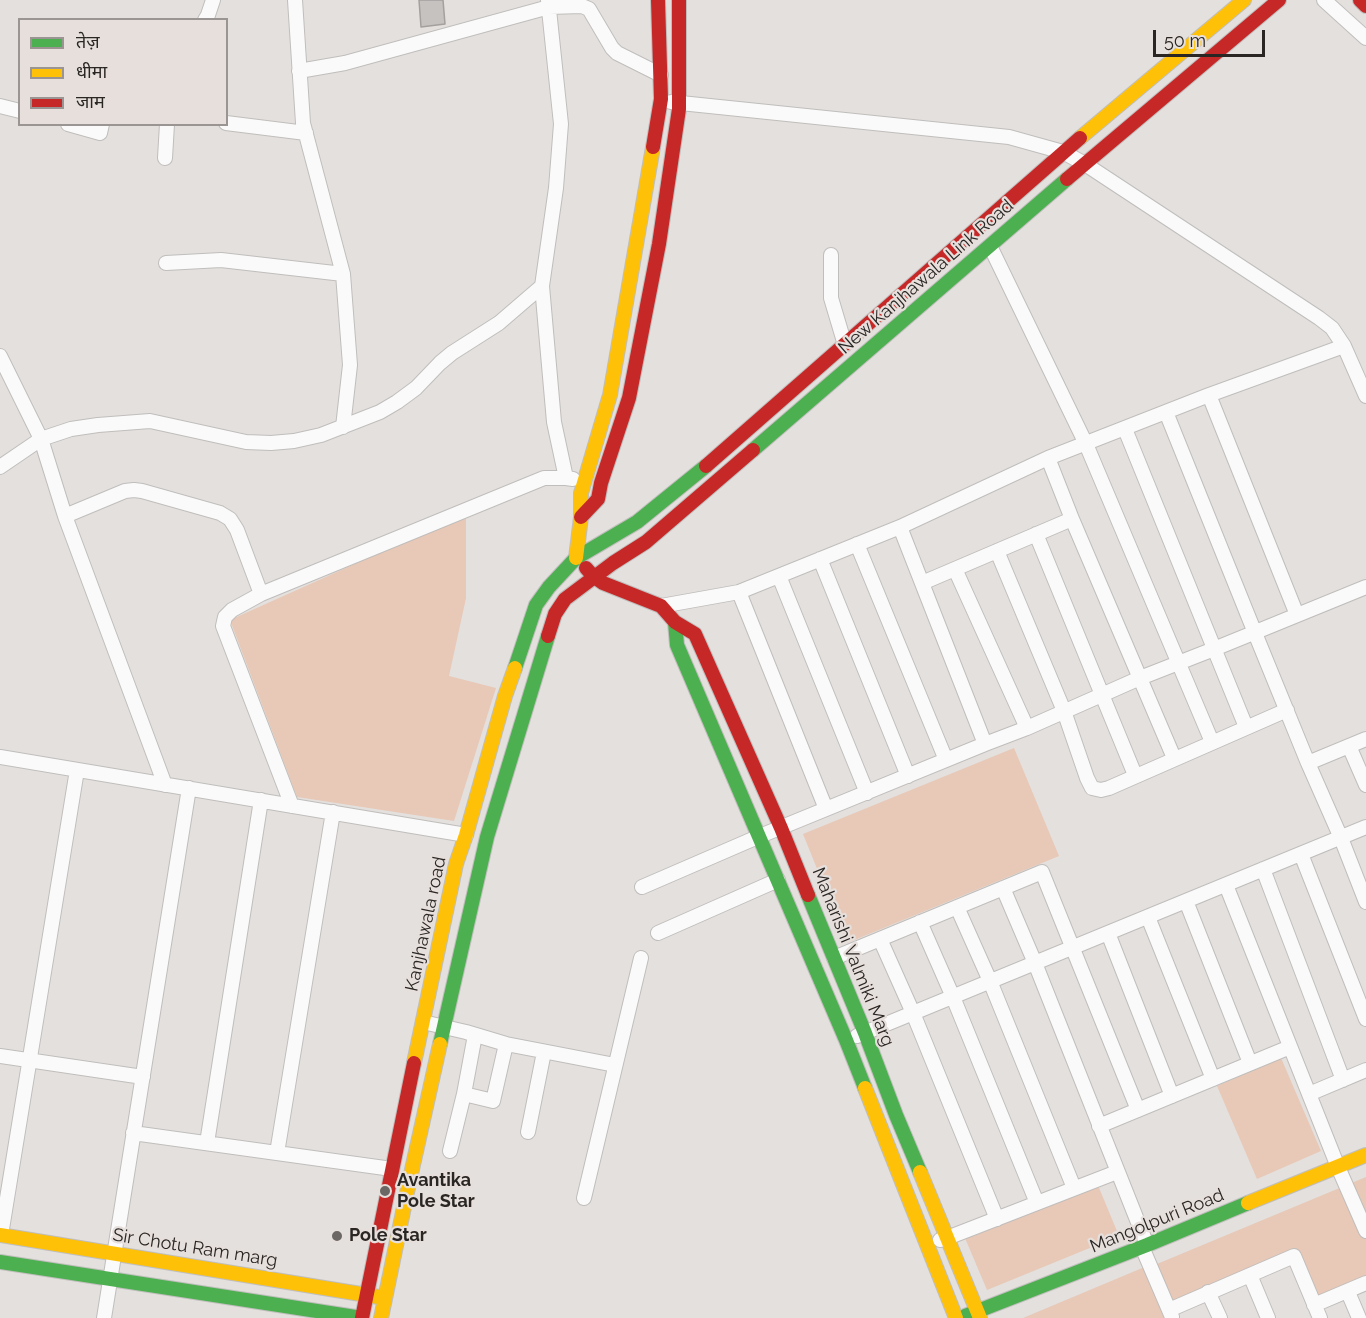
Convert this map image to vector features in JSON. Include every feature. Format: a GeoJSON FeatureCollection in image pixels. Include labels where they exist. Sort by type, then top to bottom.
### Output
{"type":"FeatureCollection","features":[{"type":"Feature","properties":{"kind":"main road"},"geometry":{"type":"LineString","coordinates":[[576,558],[581,517],[581,493],[610,396],[660,99],[658,0]]}},
{"type":"Feature","properties":{"kind":"main road"},"geometry":{"type":"LineString","coordinates":[[581,517],[598,499],[629,398],[659,244],[679,103],[679,0]]}},
{"type":"Feature","properties":{"kind":"main road","name":"New Kanjhawala Link Road"},"geometry":{"type":"LineString","coordinates":[[576,558],[637,522],[714,459],[1063,152],[1244,0]]}},
{"type":"Feature","properties":{"kind":"main road","name":"New Kanjhawala Link Road"},"geometry":{"type":"LineString","coordinates":[[593,576],[646,542],[1279,0]]}},
{"type":"Feature","properties":{"kind":"main road"},"geometry":{"type":"LineString","coordinates":[[1360,0],[1366,6]]}},
{"type":"Feature","properties":{"kind":"main road","name":"Maharishi Valmiki Marg"},"geometry":{"type":"LineString","coordinates":[[576,558],[603,583],[661,606],[675,622],[695,634],[781,828],[978,1315]]}},
{"type":"Feature","properties":{"kind":"main road","name":"Kanjhawala road"},"geometry":{"type":"LineString","coordinates":[[362,1318],[456,864],[505,696],[536,605],[576,558]]}},
{"type":"Feature","properties":{"kind":"main road"},"geometry":{"type":"LineString","coordinates":[[381,1318],[487,837],[555,614],[565,598],[593,576]]}},
{"type":"Feature","properties":{"kind":"main road","name":"Maharishi Valmiki Marg"},"geometry":{"type":"LineString","coordinates":[[675,622],[677,645],[846,1040],[958,1318]]}},
{"type":"Feature","properties":{"kind":"main road"},"geometry":{"type":"LineString","coordinates":[[794,917],[814,909]]}},
{"type":"Feature","properties":{"kind":"main road","name":"Mangolpuri Road"},"geometry":{"type":"LineString","coordinates":[[958,1318],[978,1315],[1366,1155]]}},
{"type":"Feature","properties":{"kind":"main road","name":"Sir Chotu Ram marg"},"geometry":{"type":"LineString","coordinates":[[0,1235],[385,1298]]}},
{"type":"Feature","properties":{"kind":"main road"},"geometry":{"type":"LineString","coordinates":[[0,1262],[362,1318]]}},
{"type":"Feature","properties":{"kind":"street"},"geometry":{"type":"LineString","coordinates":[[206,18],[213,0]]}},
{"type":"Feature","properties":{"kind":"street"},"geometry":{"type":"LineString","coordinates":[[295,0],[303,123],[343,274],[350,364],[343,427]]}},
{"type":"Feature","properties":{"kind":"street"},"geometry":{"type":"LineString","coordinates":[[1324,0],[1366,38]]}},
{"type":"Feature","properties":{"kind":"street"},"geometry":{"type":"LineString","coordinates":[[299,71],[345,63],[548,4],[582,6],[589,9],[617,53],[661,75]]}},
{"type":"Feature","properties":{"kind":"street"},"geometry":{"type":"LineString","coordinates":[[548,4],[561,124],[556,188],[542,286],[554,422],[567,478]]}},
{"type":"Feature","properties":{"kind":"street"},"geometry":{"type":"LineString","coordinates":[[660,99],[679,103],[1009,137],[1063,152],[1085,164],[1332,328],[1344,346],[1366,396]]}},
{"type":"Feature","properties":{"kind":"street"},"geometry":{"type":"LineString","coordinates":[[0,106],[18,110]]}},
{"type":"Feature","properties":{"kind":"street"},"geometry":{"type":"LineString","coordinates":[[228,123],[306,133]]}},
{"type":"Feature","properties":{"kind":"street"},"geometry":{"type":"LineString","coordinates":[[75,126],[99,133],[101,126]]}},
{"type":"Feature","properties":{"kind":"street"},"geometry":{"type":"LineString","coordinates":[[165,158],[167,126]]}},
{"type":"Feature","properties":{"kind":"street"},"geometry":{"type":"LineString","coordinates":[[990,246],[1086,444],[1212,742]]}},
{"type":"Feature","properties":{"kind":"street"},"geometry":{"type":"LineString","coordinates":[[831,255],[831,298],[845,345]]}},
{"type":"Feature","properties":{"kind":"street"},"geometry":{"type":"LineString","coordinates":[[166,263],[220,260],[343,274]]}},
{"type":"Feature","properties":{"kind":"street"},"geometry":{"type":"LineString","coordinates":[[0,467],[41,439],[71,429],[98,425],[150,421],[246,442],[294,441],[321,435],[380,412],[397,402],[416,388],[440,363],[499,323],[542,286]]}},
{"type":"Feature","properties":{"kind":"street"},"geometry":{"type":"LineString","coordinates":[[661,606],[739,592],[900,527],[1048,459],[1209,395],[1344,346]]}},
{"type":"Feature","properties":{"kind":"street"},"geometry":{"type":"LineString","coordinates":[[0,356],[41,439],[65,516],[165,785]]}},
{"type":"Feature","properties":{"kind":"street"},"geometry":{"type":"LineString","coordinates":[[1209,395],[1297,615]]}},
{"type":"Feature","properties":{"kind":"street"},"geometry":{"type":"LineString","coordinates":[[1166,412],[1366,902]]}},
{"type":"Feature","properties":{"kind":"street"},"geometry":{"type":"LineString","coordinates":[[1125,429],[1246,728]]}},
{"type":"Feature","properties":{"kind":"street"},"geometry":{"type":"LineString","coordinates":[[1048,459],[1174,758]]}},
{"type":"Feature","properties":{"kind":"street"},"geometry":{"type":"LineString","coordinates":[[292,806],[223,626],[225,617],[232,610],[261,594],[544,478],[567,478],[600,488]]}},
{"type":"Feature","properties":{"kind":"street"},"geometry":{"type":"LineString","coordinates":[[65,516],[124,491],[134,490],[220,513],[230,519],[237,530],[261,594]]}},
{"type":"Feature","properties":{"kind":"street"},"geometry":{"type":"LineString","coordinates":[[922,584],[1072,519]]}},
{"type":"Feature","properties":{"kind":"street"},"geometry":{"type":"LineString","coordinates":[[900,527],[985,744]]}},
{"type":"Feature","properties":{"kind":"street"},"geometry":{"type":"LineString","coordinates":[[1036,534],[1135,776]]}},
{"type":"Feature","properties":{"kind":"street"},"geometry":{"type":"LineString","coordinates":[[857,544],[946,760]]}},
{"type":"Feature","properties":{"kind":"street"},"geometry":{"type":"LineString","coordinates":[[997,551],[1064,711],[1092,788],[1101,790],[1287,710]]}},
{"type":"Feature","properties":{"kind":"street"},"geometry":{"type":"LineString","coordinates":[[820,560],[908,776]]}},
{"type":"Feature","properties":{"kind":"street"},"geometry":{"type":"LineString","coordinates":[[955,569],[1027,728]]}},
{"type":"Feature","properties":{"kind":"street"},"geometry":{"type":"LineString","coordinates":[[779,576],[867,793]]}},
{"type":"Feature","properties":{"kind":"street"},"geometry":{"type":"LineString","coordinates":[[642,886],[1027,728],[1140,678],[1366,587]]}},
{"type":"Feature","properties":{"kind":"street"},"geometry":{"type":"LineString","coordinates":[[739,592],[825,809]]}},
{"type":"Feature","properties":{"kind":"street"},"geometry":{"type":"LineString","coordinates":[[1308,763],[1366,739]]}},
{"type":"Feature","properties":{"kind":"street"},"geometry":{"type":"LineString","coordinates":[[1349,746],[1366,785]]}},
{"type":"Feature","properties":{"kind":"street"},"geometry":{"type":"LineString","coordinates":[[0,757],[466,835]]}},
{"type":"Feature","properties":{"kind":"street"},"geometry":{"type":"LineString","coordinates":[[0,1235],[77,770]]}},
{"type":"Feature","properties":{"kind":"street"},"geometry":{"type":"LineString","coordinates":[[104,1318],[189,788]]}},
{"type":"Feature","properties":{"kind":"street"},"geometry":{"type":"LineString","coordinates":[[207,1143],[261,800]]}},
{"type":"Feature","properties":{"kind":"street"},"geometry":{"type":"LineString","coordinates":[[277,1153],[333,812]]}},
{"type":"Feature","properties":{"kind":"street"},"geometry":{"type":"LineString","coordinates":[[846,1040],[1366,827]]}},
{"type":"Feature","properties":{"kind":"street"},"geometry":{"type":"LineString","coordinates":[[1301,854],[1366,1019]]}},
{"type":"Feature","properties":{"kind":"street"},"geometry":{"type":"LineString","coordinates":[[1263,869],[1343,1080]]}},
{"type":"Feature","properties":{"kind":"street"},"geometry":{"type":"LineString","coordinates":[[834,958],[1042,872],[1138,1110]]}},
{"type":"Feature","properties":{"kind":"street"},"geometry":{"type":"LineString","coordinates":[[658,933],[778,880]]}},
{"type":"Feature","properties":{"kind":"street"},"geometry":{"type":"LineString","coordinates":[[1226,885],[1338,1167],[1366,1231]]}},
{"type":"Feature","properties":{"kind":"street"},"geometry":{"type":"LineString","coordinates":[[1003,888],[1035,963],[1171,1314],[1209,1292],[1294,1256],[1317,1312],[1366,1283]]}},
{"type":"Feature","properties":{"kind":"street"},"geometry":{"type":"LineString","coordinates":[[1186,901],[1250,1063]]}},
{"type":"Feature","properties":{"kind":"street"},"geometry":{"type":"LineString","coordinates":[[957,907],[990,981],[1074,1188]]}},
{"type":"Feature","properties":{"kind":"street"},"geometry":{"type":"LineString","coordinates":[[1148,917],[1213,1079]]}},
{"type":"Feature","properties":{"kind":"street"},"geometry":{"type":"LineString","coordinates":[[920,922],[1037,1203]]}},
{"type":"Feature","properties":{"kind":"street"},"geometry":{"type":"LineString","coordinates":[[1108,933],[1172,1096]]}},
{"type":"Feature","properties":{"kind":"street"},"geometry":{"type":"LineString","coordinates":[[880,939],[913,1013],[997,1219]]}},
{"type":"Feature","properties":{"kind":"street"},"geometry":{"type":"LineString","coordinates":[[584,1198],[641,958]]}},
{"type":"Feature","properties":{"kind":"street"},"geometry":{"type":"LineString","coordinates":[[423,1023],[506,1044],[615,1065]]}},
{"type":"Feature","properties":{"kind":"street"},"geometry":{"type":"LineString","coordinates":[[450,1151],[475,1035]]}},
{"type":"Feature","properties":{"kind":"street"},"geometry":{"type":"LineString","coordinates":[[464,1094],[493,1101],[506,1044]]}},
{"type":"Feature","properties":{"kind":"street"},"geometry":{"type":"LineString","coordinates":[[1099,1126],[1290,1047]]}},
{"type":"Feature","properties":{"kind":"street"},"geometry":{"type":"LineString","coordinates":[[528,1132],[544,1052]]}},
{"type":"Feature","properties":{"kind":"street"},"geometry":{"type":"LineString","coordinates":[[0,1056],[142,1077]]}},
{"type":"Feature","properties":{"kind":"street"},"geometry":{"type":"LineString","coordinates":[[1309,1094],[1366,1070]]}},
{"type":"Feature","properties":{"kind":"street"},"geometry":{"type":"LineString","coordinates":[[133,1133],[392,1168]]}},
{"type":"Feature","properties":{"kind":"street"},"geometry":{"type":"LineString","coordinates":[[927,1243],[947,1238],[1117,1172]]}},
{"type":"Feature","properties":{"kind":"street"},"geometry":{"type":"LineString","coordinates":[[1250,1275],[1268,1318]]}},
{"type":"Feature","properties":{"kind":"street"},"geometry":{"type":"LineString","coordinates":[[1209,1292],[1220,1318]]}},
{"type":"Feature","properties":{"kind":"street"},"geometry":{"type":"LineString","coordinates":[[1348,1292],[1359,1318]]}},
{"type":"Feature","properties":{"kind":"shaded area"},"geometry":{"type":"Polygon","coordinates":[[[466,514],[466,598],[449,676],[496,688],[454,821],[297,797],[230,620],[466,514]]]}},
{"type":"Feature","properties":{"kind":"shaded area"},"geometry":{"type":"Polygon","coordinates":[[[1014,748],[1059,856],[847,943],[803,834],[1014,748]]]}},
{"type":"Feature","properties":{"kind":"shaded area"},"geometry":{"type":"Polygon","coordinates":[[[1281,1058],[1321,1151],[1257,1179],[1217,1086],[1281,1058]]]}},
{"type":"Feature","properties":{"kind":"shaded area"},"geometry":{"type":"Polygon","coordinates":[[[1366,1177],[1366,1277],[1307,1302],[1286,1254],[1172,1301],[1157,1264],[1366,1177]]]}},
{"type":"Feature","properties":{"kind":"shaded area"},"geometry":{"type":"Polygon","coordinates":[[[1097,1183],[1119,1236],[987,1290],[965,1238],[1097,1183]]]}},
{"type":"Feature","properties":{"kind":"shaded area"},"geometry":{"type":"Polygon","coordinates":[[[1147,1266],[1168,1318],[1023,1318],[1147,1266]]]}},
{"type":"Feature","properties":{"kind":"building"},"geometry":{"type":"Polygon","coordinates":[[[419,0],[443,0],[445,24],[421,27],[419,0]]]}},
{"type":"Feature","properties":{"kind":"traffic: fast"},"geometry":{"type":"LineString","coordinates":[[753,450],[1067,179]]}},
{"type":"Feature","properties":{"kind":"traffic: fast"},"geometry":{"type":"LineString","coordinates":[[515,668],[536,605],[576,558],[637,522],[706,466]]}},
{"type":"Feature","properties":{"kind":"traffic: fast"},"geometry":{"type":"LineString","coordinates":[[675,622],[677,645],[865,1088]]}},
{"type":"Feature","properties":{"kind":"traffic: fast"},"geometry":{"type":"LineString","coordinates":[[440,1044],[487,837],[548,636]]}},
{"type":"Feature","properties":{"kind":"traffic: fast"},"geometry":{"type":"LineString","coordinates":[[808,895],[920,1172]]}},
{"type":"Feature","properties":{"kind":"traffic: fast"},"geometry":{"type":"LineString","coordinates":[[965,1316],[1248,1203]]}},
{"type":"Feature","properties":{"kind":"traffic: fast"},"geometry":{"type":"LineString","coordinates":[[0,1262],[362,1318]]}},
{"type":"Feature","properties":{"kind":"traffic: slow"},"geometry":{"type":"LineString","coordinates":[[1080,138],[1244,0]]}},
{"type":"Feature","properties":{"kind":"traffic: slow"},"geometry":{"type":"LineString","coordinates":[[576,558],[581,517],[581,493],[610,395],[653,147]]}},
{"type":"Feature","properties":{"kind":"traffic: slow"},"geometry":{"type":"LineString","coordinates":[[414,1063],[456,864],[515,668]]}},
{"type":"Feature","properties":{"kind":"traffic: slow"},"geometry":{"type":"LineString","coordinates":[[381,1318],[440,1044]]}},
{"type":"Feature","properties":{"kind":"traffic: slow"},"geometry":{"type":"LineString","coordinates":[[865,1088],[956,1318]]}},
{"type":"Feature","properties":{"kind":"traffic: slow"},"geometry":{"type":"LineString","coordinates":[[1248,1203],[1366,1155]]}},
{"type":"Feature","properties":{"kind":"traffic: slow"},"geometry":{"type":"LineString","coordinates":[[920,1172],[980,1318]]}},
{"type":"Feature","properties":{"kind":"traffic: slow"},"geometry":{"type":"LineString","coordinates":[[0,1235],[379,1297]]}},
{"type":"Feature","properties":{"kind":"traffic: jam"},"geometry":{"type":"LineString","coordinates":[[653,147],[661,99],[658,0]]}},
{"type":"Feature","properties":{"kind":"traffic: jam"},"geometry":{"type":"LineString","coordinates":[[581,517],[598,499],[601,483],[629,398],[659,244],[679,109],[679,0]]}},
{"type":"Feature","properties":{"kind":"traffic: jam"},"geometry":{"type":"LineString","coordinates":[[1067,179],[1279,0]]}},
{"type":"Feature","properties":{"kind":"traffic: jam"},"geometry":{"type":"LineString","coordinates":[[1360,0],[1366,6]]}},
{"type":"Feature","properties":{"kind":"traffic: jam"},"geometry":{"type":"LineString","coordinates":[[706,466],[1080,138]]}},
{"type":"Feature","properties":{"kind":"traffic: jam"},"geometry":{"type":"LineString","coordinates":[[548,636],[555,614],[565,599],[613,563],[646,542],[753,450]]}},
{"type":"Feature","properties":{"kind":"traffic: jam"},"geometry":{"type":"LineString","coordinates":[[586,568],[603,583],[661,606],[675,622],[695,634],[781,828],[808,895]]}},
{"type":"Feature","properties":{"kind":"traffic: jam"},"geometry":{"type":"LineString","coordinates":[[362,1318],[414,1063]]}},
{"type":"Feature","properties":{"kind":"place","name":"Avantika Pole Star"},"geometry":{"type":"Point","coordinates":[385,1191]}},
{"type":"Feature","properties":{"kind":"place","name":"Pole Star"},"geometry":{"type":"Point","coordinates":[337,1236]}}]}
